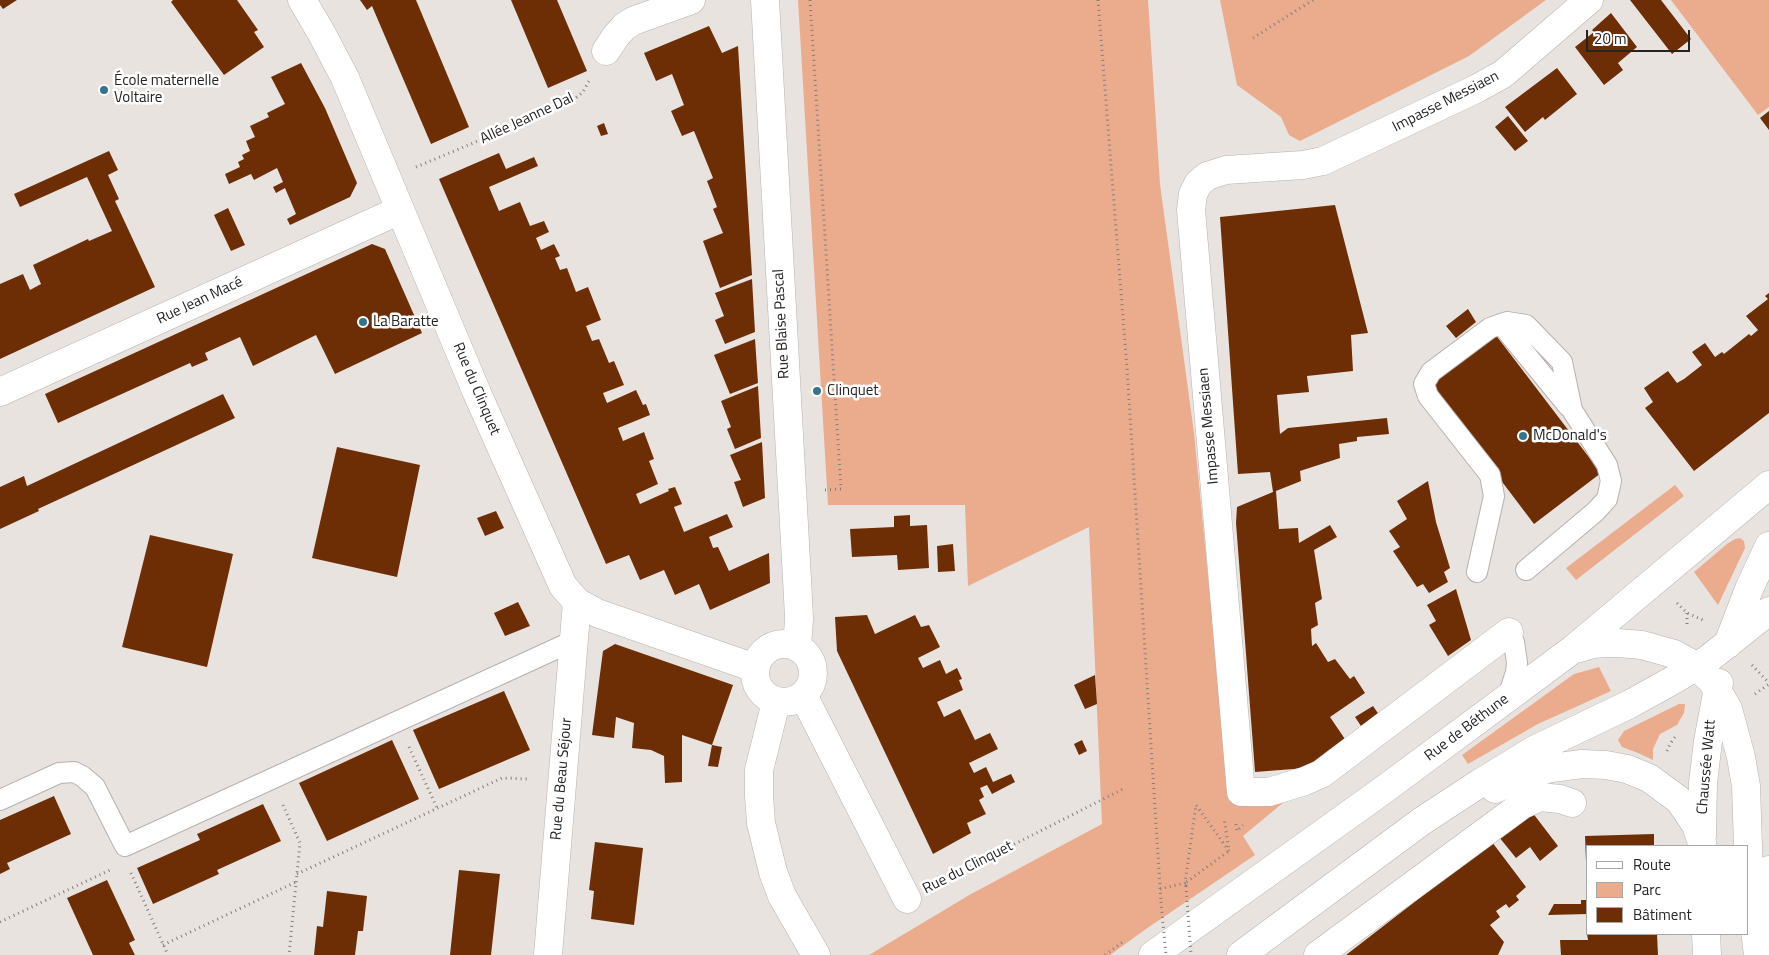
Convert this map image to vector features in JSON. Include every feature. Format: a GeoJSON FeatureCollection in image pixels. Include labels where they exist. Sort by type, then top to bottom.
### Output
{"type":"FeatureCollection","features":[{"type":"Feature","properties":{"kind":"street","name":"Rue du Clinquet"},"geometry":{"type":"LineString","coordinates":[[302,0],[345,78],[477,393],[563,586],[577,602],[613,619],[755,668]]}},
{"type":"Feature","properties":{"kind":"street"},"geometry":{"type":"LineString","coordinates":[[606,50],[624,27],[633,21],[690,0]]}},
{"type":"Feature","properties":{"kind":"street","name":"Rue Blaise Pascal"},"geometry":{"type":"LineString","coordinates":[[765,0],[799,619],[797,647]]}},
{"type":"Feature","properties":{"kind":"street","name":"Impasse Messiaen"},"geometry":{"type":"LineString","coordinates":[[1509,632],[1321,774],[1305,782],[1269,792],[1241,792],[1191,210],[1193,194],[1198,184],[1207,176],[1226,170],[1303,165],[1323,161],[1476,89],[1503,74],[1589,0]]}},
{"type":"Feature","properties":{"kind":"street","name":"Rue Jean Macé"},"geometry":{"type":"LineString","coordinates":[[0,392],[400,210]]}},
{"type":"Feature","properties":{"kind":"street","name":"Rue de Béthune"},"geometry":{"type":"LineString","coordinates":[[1153,955],[1382,791],[1572,650],[1769,485]]}},
{"type":"Feature","properties":{"kind":"street","name":"Chaussée Watt"},"geometry":{"type":"LineString","coordinates":[[1702,844],[1703,784],[1710,725],[1728,644],[1749,589],[1769,546]]}},
{"type":"Feature","properties":{"kind":"street","name":"Rue du Beau Séjour"},"geometry":{"type":"LineString","coordinates":[[548,955],[577,602]]}},
{"type":"Feature","properties":{"kind":"street"},"geometry":{"type":"LineString","coordinates":[[1241,955],[1422,821],[1534,750],[1630,704],[1696,666],[1728,644],[1769,611]]}},
{"type":"Feature","properties":{"kind":"street","name":"Chaussée Watt"},"geometry":{"type":"LineString","coordinates":[[1572,650],[1604,643],[1618,642],[1642,645],[1674,654],[1696,666],[1712,681],[1728,709],[1741,757],[1746,786],[1748,845]]}},
{"type":"Feature","properties":{"kind":"street"},"geometry":{"type":"LineString","coordinates":[[783,644],[797,647],[808,656],[814,669],[812,684],[803,695],[790,702],[771,700],[760,691],[756,682],[755,668],[762,654],[773,646],[783,644]]}},
{"type":"Feature","properties":{"kind":"street","name":"Rue du Clinquet"},"geometry":{"type":"LineString","coordinates":[[803,695],[907,899]]}},
{"type":"Feature","properties":{"kind":"street"},"geometry":{"type":"LineString","coordinates":[[776,702],[759,770],[761,823],[773,872],[782,896],[816,955]]}},
{"type":"Feature","properties":{"kind":"street"},"geometry":{"type":"LineString","coordinates":[[1422,821],[1519,778],[1551,768],[1582,764],[1606,765],[1627,769],[1649,778],[1679,800],[1696,825],[1702,844]]}},
{"type":"Feature","properties":{"kind":"street"},"geometry":{"type":"LineString","coordinates":[[1318,955],[1522,805],[1540,797],[1560,799],[1572,803]]}},
{"type":"Feature","properties":{"kind":"street","name":"Chaussée Watt"},"geometry":{"type":"LineString","coordinates":[[1760,955],[1769,870]]}},
{"type":"Feature","properties":{"kind":"street","name":"Chaussée Watt"},"geometry":{"type":"LineString","coordinates":[[1749,882],[1760,955]]}},
{"type":"Feature","properties":{"kind":"street"},"geometry":{"type":"LineString","coordinates":[[1706,935],[1707,955]]}},
{"type":"Feature","properties":{"kind":"lane"},"geometry":{"type":"LineString","coordinates":[[1478,572],[1494,496],[1490,475],[1428,396],[1424,384],[1431,372],[1490,328],[1500,324],[1572,410],[1607,465],[1611,481],[1607,499],[1595,512],[1526,570]]}},
{"type":"Feature","properties":{"kind":"lane"},"geometry":{"type":"LineString","coordinates":[[1508,697],[1517,663],[1514,642],[1509,632]]}},
{"type":"Feature","properties":{"kind":"lane"},"geometry":{"type":"LineString","coordinates":[[0,800],[59,773],[74,772],[95,787],[126,854],[272,779],[574,641]]}},
{"type":"Feature","properties":{"kind":"path"},"geometry":{"type":"LineString","coordinates":[[792,492],[841,489],[810,0]]}},
{"type":"Feature","properties":{"kind":"path"},"geometry":{"type":"LineString","coordinates":[[1098,0],[1128,368],[1160,889],[1166,955]]}},
{"type":"Feature","properties":{"kind":"path"},"geometry":{"type":"LineString","coordinates":[[1253,38],[1313,0]]}},
{"type":"Feature","properties":{"kind":"path","name":"Allée Jeanne Dal"},"geometry":{"type":"LineString","coordinates":[[388,179],[571,102],[583,92],[606,50]]}},
{"type":"Feature","properties":{"kind":"path"},"geometry":{"type":"LineString","coordinates":[[397,722],[436,808]]}},
{"type":"Feature","properties":{"kind":"path"},"geometry":{"type":"LineString","coordinates":[[297,874],[502,778],[562,781]]}},
{"type":"Feature","properties":{"kind":"path"},"geometry":{"type":"LineString","coordinates":[[272,779],[300,843],[289,955]]}},
{"type":"Feature","properties":{"kind":"path","name":"Rue du Clinquet"},"geometry":{"type":"LineString","coordinates":[[907,899],[1125,788]]}},
{"type":"Feature","properties":{"kind":"path"},"geometry":{"type":"LineString","coordinates":[[1234,816],[1238,831],[1269,792]]}},
{"type":"Feature","properties":{"kind":"path"},"geometry":{"type":"LineString","coordinates":[[1191,955],[1186,884],[1196,805],[1229,851]]}},
{"type":"Feature","properties":{"kind":"path"},"geometry":{"type":"LineString","coordinates":[[1223,811],[1229,851]]}},
{"type":"Feature","properties":{"kind":"path"},"geometry":{"type":"LineString","coordinates":[[1160,889],[1186,884],[1229,851]]}},
{"type":"Feature","properties":{"kind":"path"},"geometry":{"type":"LineString","coordinates":[[0,922],[126,854],[168,955]]}},
{"type":"Feature","properties":{"kind":"path"},"geometry":{"type":"LineString","coordinates":[[163,945],[296,882]]}},
{"type":"Feature","properties":{"kind":"green space"},"geometry":{"type":"Polygon","coordinates":[[[798,0],[1148,0],[1160,184],[1194,433],[1230,800],[1284,802],[1243,836],[1255,855],[1110,955],[869,955],[971,894],[1102,824],[1089,527],[968,586],[965,505],[828,505],[798,0]]]}},
{"type":"Feature","properties":{"kind":"green space"},"geometry":{"type":"Polygon","coordinates":[[[1220,0],[1546,0],[1469,56],[1300,141],[1289,135],[1281,117],[1237,85],[1220,0]]]}},
{"type":"Feature","properties":{"kind":"green space"},"geometry":{"type":"Polygon","coordinates":[[[1671,0],[1769,0],[1769,107],[1758,115],[1671,0]]]}},
{"type":"Feature","properties":{"kind":"green space"},"geometry":{"type":"Polygon","coordinates":[[[1675,485],[1684,496],[1576,580],[1566,568],[1675,485]]]}},
{"type":"Feature","properties":{"kind":"green space"},"geometry":{"type":"Polygon","coordinates":[[[1740,538],[1744,541],[1745,548],[1718,605],[1694,572],[1727,544],[1740,538]]]}},
{"type":"Feature","properties":{"kind":"green space"},"geometry":{"type":"Polygon","coordinates":[[[1599,667],[1611,691],[1538,724],[1468,764],[1462,755],[1574,674],[1599,667]]]}},
{"type":"Feature","properties":{"kind":"green space"},"geometry":{"type":"Polygon","coordinates":[[[1679,704],[1685,704],[1684,713],[1677,725],[1660,734],[1653,749],[1653,760],[1622,747],[1618,740],[1624,731],[1679,704]]]}},
{"type":"Feature","properties":{"kind":"building"},"geometry":{"type":"Polygon","coordinates":[[[0,0],[17,0],[3,9],[0,5],[0,0]]]}},
{"type":"Feature","properties":{"kind":"building"},"geometry":{"type":"Polygon","coordinates":[[[173,0],[237,0],[258,30],[254,32],[264,47],[224,75],[171,2],[173,0]]]}},
{"type":"Feature","properties":{"kind":"building"},"geometry":{"type":"Polygon","coordinates":[[[360,0],[416,0],[469,127],[431,144],[372,6],[367,10],[360,0]]]}},
{"type":"Feature","properties":{"kind":"building"},"geometry":{"type":"Polygon","coordinates":[[[511,0],[557,0],[587,71],[548,88],[511,0]]]}},
{"type":"Feature","properties":{"kind":"building"},"geometry":{"type":"Polygon","coordinates":[[[1630,0],[1661,0],[1691,39],[1672,54],[1630,0]]]}},
{"type":"Feature","properties":{"kind":"building"},"geometry":{"type":"Polygon","coordinates":[[[1611,13],[1637,47],[1618,63],[1623,70],[1604,85],[1575,47],[1594,32],[1592,30],[1611,13]]]}},
{"type":"Feature","properties":{"kind":"building"},"geometry":{"type":"Polygon","coordinates":[[[709,26],[722,53],[738,46],[752,275],[720,288],[703,241],[723,233],[713,209],[717,207],[707,181],[713,178],[694,131],[682,136],[671,111],[684,105],[672,74],[656,81],[644,53],[709,26]]]}},
{"type":"Feature","properties":{"kind":"building"},"geometry":{"type":"Polygon","coordinates":[[[301,63],[325,108],[357,183],[350,197],[290,225],[287,219],[296,214],[285,188],[276,193],[273,187],[283,182],[277,168],[254,180],[251,174],[229,184],[225,174],[240,167],[238,162],[244,159],[242,155],[250,151],[246,141],[255,137],[250,126],[269,117],[267,113],[285,104],[271,77],[301,63]]]}},
{"type":"Feature","properties":{"kind":"building"},"geometry":{"type":"Polygon","coordinates":[[[1557,68],[1577,94],[1545,120],[1543,117],[1525,132],[1505,107],[1557,68]]]}},
{"type":"Feature","properties":{"kind":"building"},"geometry":{"type":"Polygon","coordinates":[[[1769,111],[1769,130],[1760,118],[1769,111]]]}},
{"type":"Feature","properties":{"kind":"building"},"geometry":{"type":"Polygon","coordinates":[[[1508,116],[1528,141],[1515,151],[1495,127],[1508,116]]]}},
{"type":"Feature","properties":{"kind":"building"},"geometry":{"type":"Polygon","coordinates":[[[604,123],[608,134],[601,136],[597,126],[604,123]]]}},
{"type":"Feature","properties":{"kind":"building"},"geometry":{"type":"Polygon","coordinates":[[[109,151],[118,170],[108,175],[119,199],[115,201],[155,287],[0,359],[0,284],[23,274],[30,290],[41,284],[33,265],[88,239],[89,241],[112,231],[87,177],[20,207],[14,194],[109,151]]]}},
{"type":"Feature","properties":{"kind":"building"},"geometry":{"type":"Polygon","coordinates":[[[499,153],[506,169],[534,157],[538,166],[489,187],[499,211],[520,202],[530,226],[544,221],[549,232],[536,238],[541,250],[554,244],[560,256],[555,258],[560,270],[567,268],[576,292],[588,287],[601,320],[586,326],[592,341],[599,339],[609,363],[614,361],[624,385],[603,393],[607,403],[636,390],[643,405],[646,404],[650,415],[618,428],[623,441],[644,432],[654,459],[649,461],[658,484],[636,494],[640,504],[675,487],[682,504],[674,507],[684,532],[727,514],[733,527],[709,537],[713,548],[718,547],[729,571],[769,553],[770,583],[710,610],[699,584],[675,595],[664,570],[640,580],[629,555],[606,564],[439,179],[499,153]]]}},
{"type":"Feature","properties":{"kind":"building"},"geometry":{"type":"Polygon","coordinates":[[[1335,205],[1368,333],[1351,335],[1353,371],[1307,376],[1309,392],[1277,395],[1280,434],[1288,428],[1387,418],[1389,434],[1357,437],[1357,441],[1339,444],[1340,458],[1300,471],[1301,481],[1276,491],[1279,529],[1298,528],[1299,543],[1330,525],[1337,537],[1314,550],[1322,599],[1315,603],[1318,625],[1311,629],[1312,646],[1316,643],[1328,662],[1335,659],[1350,679],[1354,676],[1365,693],[1330,717],[1349,745],[1319,767],[1255,772],[1236,523],[1237,507],[1273,492],[1270,472],[1238,474],[1220,217],[1335,205]]]}},
{"type":"Feature","properties":{"kind":"building"},"geometry":{"type":"Polygon","coordinates":[[[228,208],[245,245],[231,251],[214,215],[228,208]]]}},
{"type":"Feature","properties":{"kind":"building"},"geometry":{"type":"Polygon","coordinates":[[[372,244],[385,249],[422,333],[335,374],[316,335],[253,366],[240,337],[205,353],[208,360],[192,367],[190,363],[58,423],[45,394],[372,244]]]}},
{"type":"Feature","properties":{"kind":"building"},"geometry":{"type":"Polygon","coordinates":[[[752,279],[755,332],[725,344],[715,320],[724,316],[715,293],[752,279]]]}},
{"type":"Feature","properties":{"kind":"building"},"geometry":{"type":"Polygon","coordinates":[[[1769,293],[1769,413],[1694,471],[1645,408],[1653,402],[1644,388],[1668,371],[1677,383],[1684,379],[1702,365],[1692,352],[1705,343],[1715,357],[1722,352],[1724,354],[1749,334],[1751,336],[1758,330],[1746,316],[1768,299],[1765,296],[1769,293]]]}},
{"type":"Feature","properties":{"kind":"building"},"geometry":{"type":"Polygon","coordinates":[[[1468,309],[1476,322],[1456,338],[1446,326],[1468,309]]]}},
{"type":"Feature","properties":{"kind":"building","name":"McDonald's"},"geometry":{"type":"Polygon","coordinates":[[[1495,334],[1601,473],[1534,524],[1428,384],[1495,334]]]}},
{"type":"Feature","properties":{"kind":"building"},"geometry":{"type":"Polygon","coordinates":[[[755,339],[758,383],[730,394],[714,355],[755,339]]]}},
{"type":"Feature","properties":{"kind":"building"},"geometry":{"type":"Polygon","coordinates":[[[758,386],[761,438],[735,449],[727,429],[731,427],[721,401],[758,386]]]}},
{"type":"Feature","properties":{"kind":"building"},"geometry":{"type":"Polygon","coordinates":[[[223,394],[235,418],[38,509],[39,511],[0,529],[0,487],[24,476],[27,486],[223,394]]]}},
{"type":"Feature","properties":{"kind":"building"},"geometry":{"type":"Polygon","coordinates":[[[762,442],[765,498],[743,507],[734,482],[741,480],[730,455],[762,442]]]}},
{"type":"Feature","properties":{"kind":"building"},"geometry":{"type":"Polygon","coordinates":[[[337,447],[420,465],[397,577],[312,558],[337,447]]]}},
{"type":"Feature","properties":{"kind":"building"},"geometry":{"type":"Polygon","coordinates":[[[1428,481],[1436,522],[1450,568],[1444,572],[1448,582],[1429,593],[1423,584],[1417,587],[1393,551],[1400,547],[1389,531],[1407,519],[1397,501],[1428,481]]]}},
{"type":"Feature","properties":{"kind":"building"},"geometry":{"type":"Polygon","coordinates":[[[496,511],[504,528],[485,536],[477,518],[496,511]]]}},
{"type":"Feature","properties":{"kind":"building"},"geometry":{"type":"Polygon","coordinates":[[[910,515],[910,526],[927,525],[929,568],[898,570],[897,555],[852,557],[850,529],[894,527],[894,516],[910,515]]]}},
{"type":"Feature","properties":{"kind":"building"},"geometry":{"type":"Polygon","coordinates":[[[150,535],[233,554],[207,667],[122,647],[150,535]]]}},
{"type":"Feature","properties":{"kind":"building"},"geometry":{"type":"Polygon","coordinates":[[[953,544],[955,571],[938,572],[937,546],[953,544]]]}},
{"type":"Feature","properties":{"kind":"building"},"geometry":{"type":"Polygon","coordinates":[[[1456,589],[1471,640],[1448,656],[1429,625],[1436,621],[1427,605],[1456,589]]]}},
{"type":"Feature","properties":{"kind":"building"},"geometry":{"type":"Polygon","coordinates":[[[518,602],[530,626],[505,636],[494,613],[518,602]]]}},
{"type":"Feature","properties":{"kind":"building"},"geometry":{"type":"Polygon","coordinates":[[[867,615],[875,634],[915,615],[921,627],[929,625],[940,647],[918,658],[923,668],[940,660],[946,674],[957,668],[962,679],[959,680],[963,690],[937,702],[944,717],[960,709],[975,740],[990,733],[998,749],[969,763],[974,773],[986,767],[993,782],[1011,774],[1015,782],[992,794],[987,785],[980,788],[984,797],[979,800],[986,814],[967,823],[971,833],[933,854],[837,651],[835,617],[867,615]]]}},
{"type":"Feature","properties":{"kind":"building"},"geometry":{"type":"Polygon","coordinates":[[[615,644],[733,685],[712,745],[682,735],[682,782],[665,783],[664,756],[651,750],[632,748],[634,723],[616,717],[614,738],[592,735],[603,651],[615,644]]]}},
{"type":"Feature","properties":{"kind":"building"},"geometry":{"type":"Polygon","coordinates":[[[1095,675],[1097,704],[1085,709],[1074,685],[1095,675]]]}},
{"type":"Feature","properties":{"kind":"building"},"geometry":{"type":"Polygon","coordinates":[[[504,691],[530,750],[439,789],[413,730],[504,691]]]}},
{"type":"Feature","properties":{"kind":"building"},"geometry":{"type":"Polygon","coordinates":[[[1373,706],[1382,719],[1365,732],[1355,717],[1373,706]]]}},
{"type":"Feature","properties":{"kind":"building"},"geometry":{"type":"Polygon","coordinates":[[[392,740],[419,799],[327,841],[299,783],[392,740]]]}},
{"type":"Feature","properties":{"kind":"building"},"geometry":{"type":"Polygon","coordinates":[[[1082,740],[1087,751],[1079,755],[1074,744],[1082,740]]]}},
{"type":"Feature","properties":{"kind":"building"},"geometry":{"type":"Polygon","coordinates":[[[712,745],[722,747],[718,767],[708,766],[712,745]]]}},
{"type":"Feature","properties":{"kind":"building"},"geometry":{"type":"Polygon","coordinates":[[[54,796],[71,834],[7,863],[10,869],[0,874],[0,820],[54,796]]]}},
{"type":"Feature","properties":{"kind":"building"},"geometry":{"type":"Polygon","coordinates":[[[263,804],[281,841],[217,870],[219,874],[153,904],[137,868],[200,840],[197,834],[263,804]]]}},
{"type":"Feature","properties":{"kind":"building"},"geometry":{"type":"Polygon","coordinates":[[[1532,812],[1558,846],[1540,861],[1530,847],[1516,858],[1499,837],[1532,812]]]}},
{"type":"Feature","properties":{"kind":"building"},"geometry":{"type":"Polygon","coordinates":[[[1654,834],[1654,845],[1586,845],[1586,861],[1585,836],[1654,834]]]}},
{"type":"Feature","properties":{"kind":"building"},"geometry":{"type":"Polygon","coordinates":[[[595,842],[643,848],[634,925],[591,919],[594,891],[589,890],[595,842]]]}},
{"type":"Feature","properties":{"kind":"building"},"geometry":{"type":"Polygon","coordinates":[[[1492,842],[1526,887],[1516,896],[1519,900],[1509,908],[1506,904],[1496,911],[1500,917],[1490,925],[1504,942],[1498,955],[1346,955],[1492,842]]]}},
{"type":"Feature","properties":{"kind":"building"},"geometry":{"type":"Polygon","coordinates":[[[459,870],[500,874],[491,955],[450,955],[459,870]]]}},
{"type":"Feature","properties":{"kind":"building"},"geometry":{"type":"Polygon","coordinates":[[[107,880],[135,940],[129,943],[135,955],[93,955],[67,898],[107,880]]]}},
{"type":"Feature","properties":{"kind":"building"},"geometry":{"type":"Polygon","coordinates":[[[327,891],[367,896],[363,931],[358,931],[355,955],[314,955],[317,926],[323,927],[327,891]]]}},
{"type":"Feature","properties":{"kind":"building"},"geometry":{"type":"Polygon","coordinates":[[[1581,900],[1586,900],[1586,914],[1548,915],[1554,904],[1581,904],[1581,900]]]}},
{"type":"Feature","properties":{"kind":"building"},"geometry":{"type":"Polygon","coordinates":[[[1587,935],[1657,935],[1658,955],[1561,955],[1560,940],[1588,940],[1587,935]]]}},
{"type":"Feature","properties":{"kind":"place","name":"École maternelle Voltaire"},"geometry":{"type":"Point","coordinates":[104,90]}},
{"type":"Feature","properties":{"kind":"place","name":"La Baratte"},"geometry":{"type":"Point","coordinates":[363,322]}},
{"type":"Feature","properties":{"kind":"place","name":"Clinquet"},"geometry":{"type":"Point","coordinates":[817,391]}},
{"type":"Feature","properties":{"kind":"place","name":"McDonald's"},"geometry":{"type":"Point","coordinates":[1523,436]}}]}
